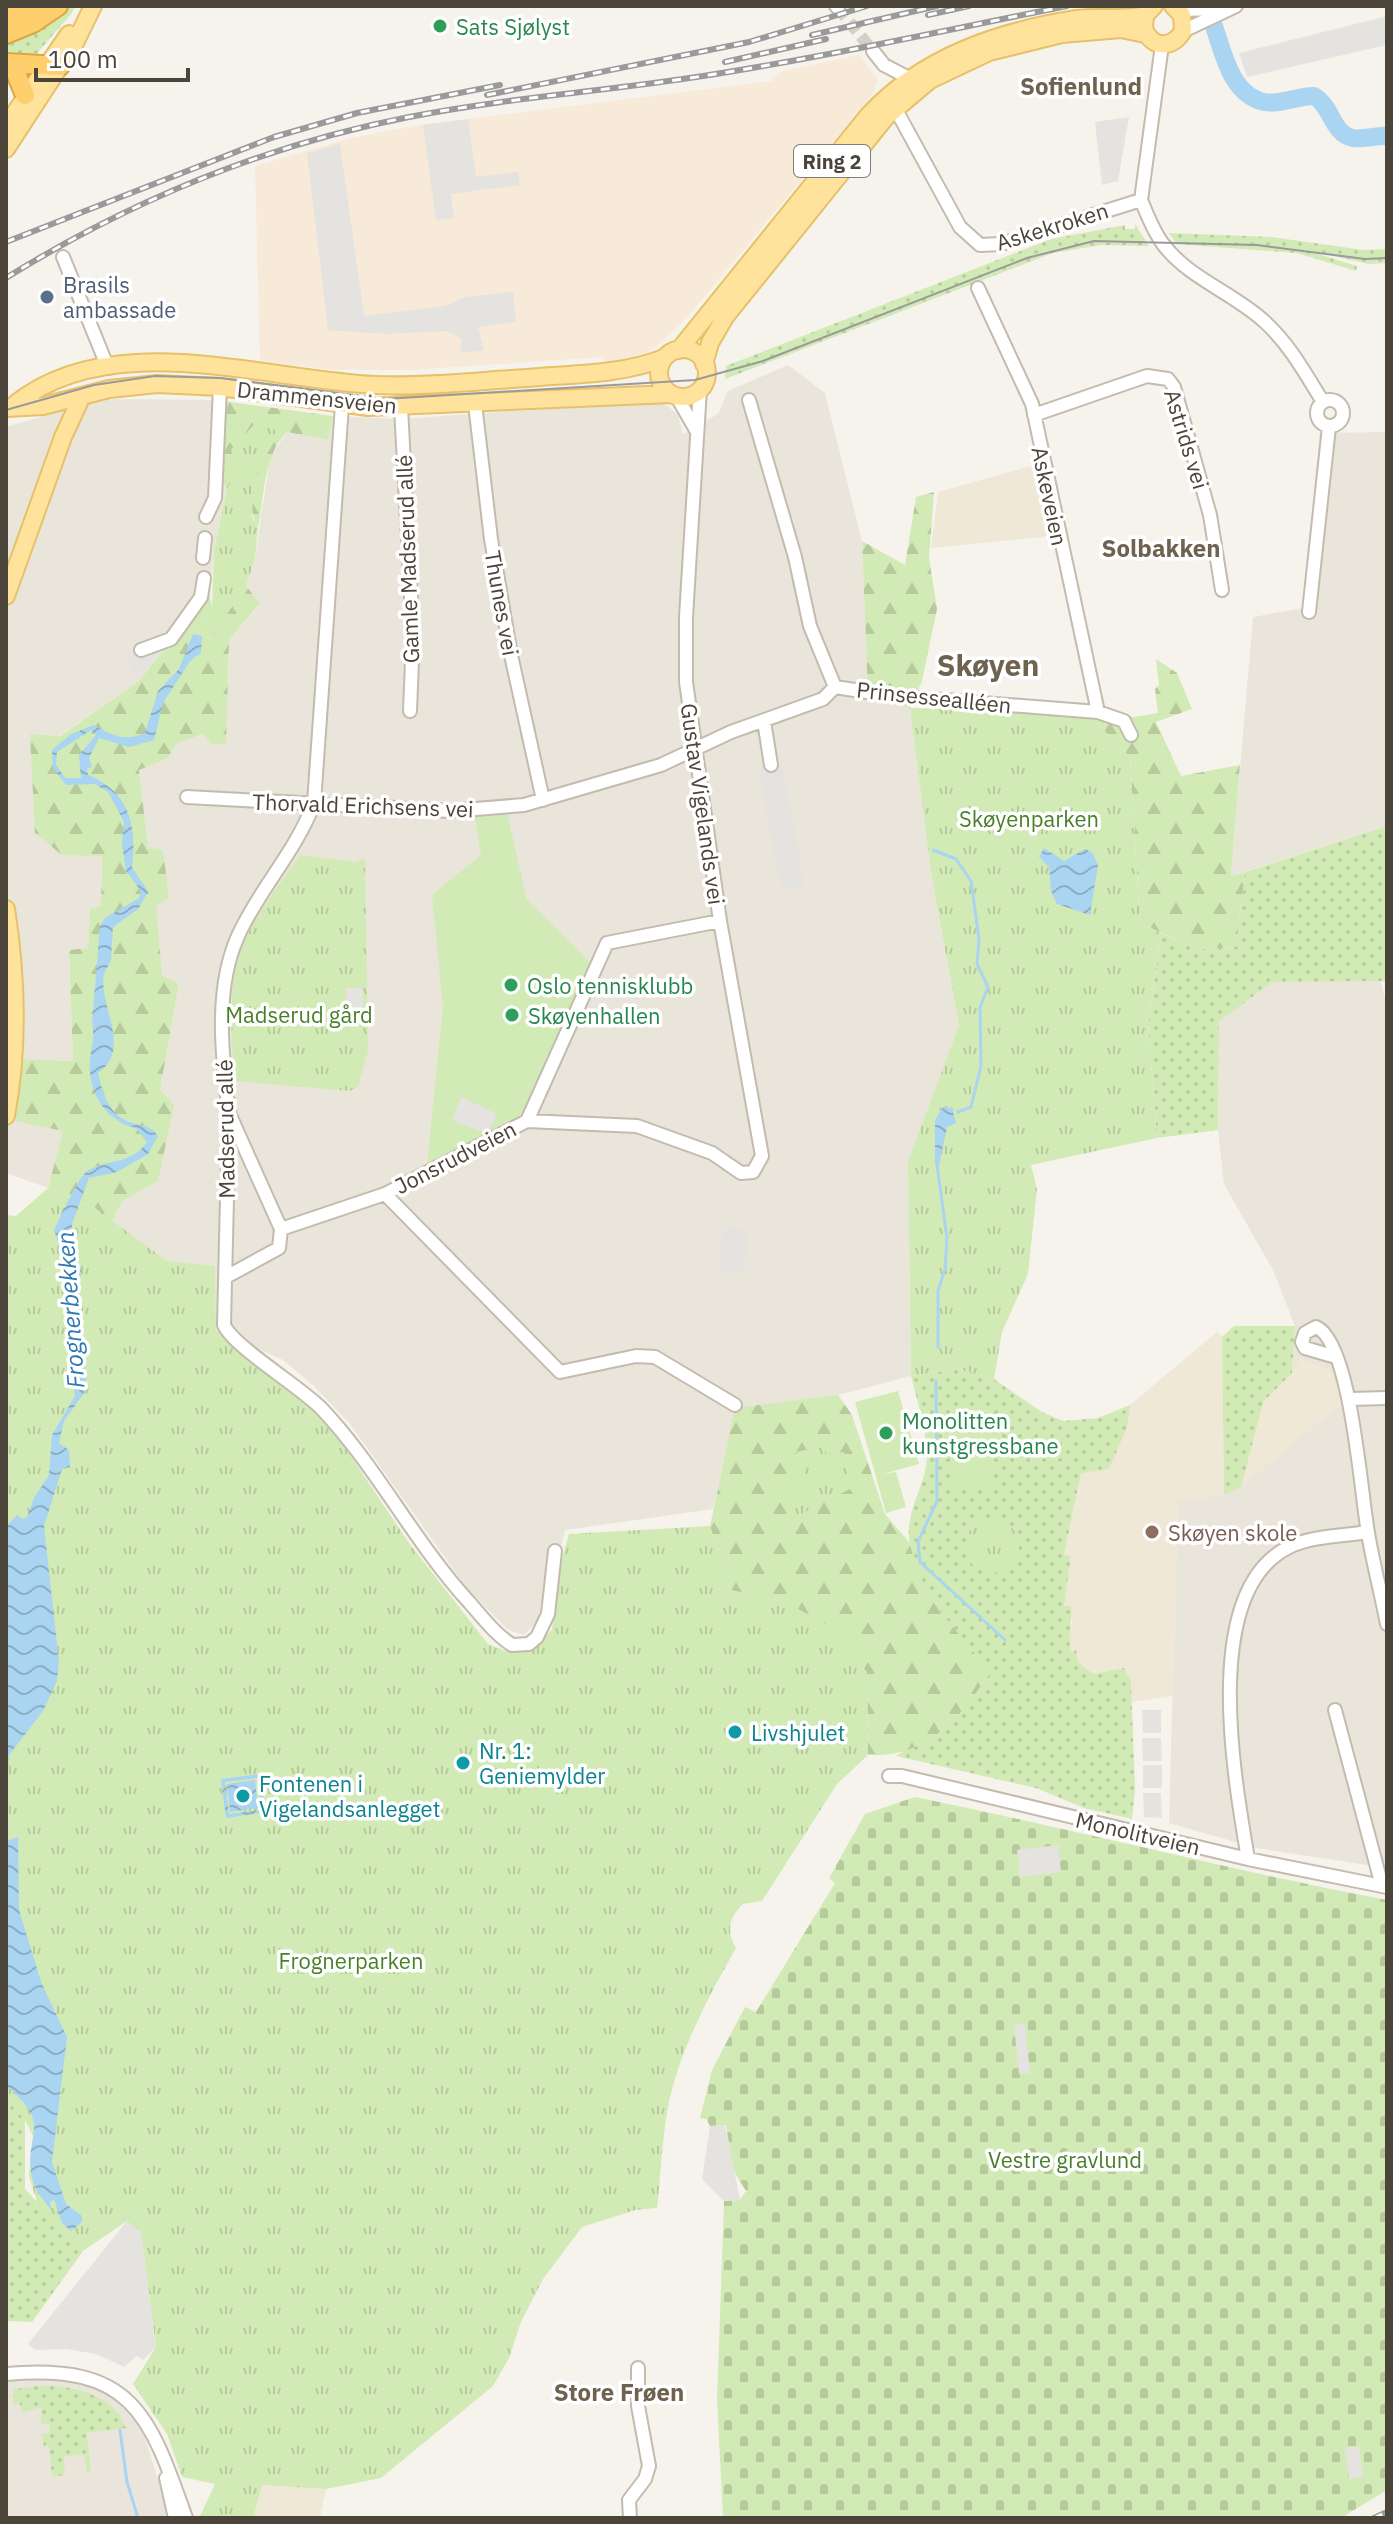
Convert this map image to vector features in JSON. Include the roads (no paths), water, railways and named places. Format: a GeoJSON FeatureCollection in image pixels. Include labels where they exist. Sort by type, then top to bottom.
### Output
{"type":"FeatureCollection","features":[{"type":"Feature","properties":{"kind":"highway"},"geometry":{"type":"LineString","coordinates":[[6,18],[33,6]]}},
{"type":"Feature","properties":{"kind":"highway"},"geometry":{"type":"LineString","coordinates":[[6,34],[33,23],[58,6]]}},
{"type":"Feature","properties":{"kind":"highway"},"geometry":{"type":"LineString","coordinates":[[6,63],[53,66]]}},
{"type":"Feature","properties":{"kind":"highway"},"geometry":{"type":"LineString","coordinates":[[6,63],[15,71],[25,95]]}},
{"type":"Feature","properties":{"kind":"main road"},"geometry":{"type":"LineString","coordinates":[[1143,10],[1145,34],[1162,45],[1177,40],[1183,31],[1184,20],[1175,7]]}},
{"type":"Feature","properties":{"kind":"main road","name":"Ring 2"},"geometry":{"type":"LineString","coordinates":[[704,364],[713,336],[725,317],[911,79],[938,62],[987,40],[1058,23],[1143,10]]}},
{"type":"Feature","properties":{"kind":"main road"},"geometry":{"type":"LineString","coordinates":[[6,149],[53,66],[65,38],[89,12]]}},
{"type":"Feature","properties":{"kind":"main road","name":"Ring 2"},"geometry":{"type":"LineString","coordinates":[[672,354],[867,117],[930,80],[989,52],[1082,31],[1121,29],[1145,34]]}},
{"type":"Feature","properties":{"kind":"main road"},"geometry":{"type":"LineString","coordinates":[[6,126],[25,95],[53,66]]}},
{"type":"Feature","properties":{"kind":"main road"},"geometry":{"type":"LineString","coordinates":[[694,353],[704,364],[706,376],[700,389],[688,396],[674,395],[659,378],[672,354],[694,353]]}},
{"type":"Feature","properties":{"kind":"main road","name":"Drammensveien"},"geometry":{"type":"LineString","coordinates":[[10,406],[39,386],[108,368],[192,364],[342,382],[403,385],[602,372],[672,354]]}},
{"type":"Feature","properties":{"kind":"main road"},"geometry":{"type":"LineString","coordinates":[[63,437],[61,402],[74,375]]}},
{"type":"Feature","properties":{"kind":"main road","name":"Drammensveien"},"geometry":{"type":"LineString","coordinates":[[10,406],[43,406],[82,396],[157,384],[220,387],[342,405],[401,407],[674,395]]}},
{"type":"Feature","properties":{"kind":"main road"},"geometry":{"type":"LineString","coordinates":[[6,596],[63,437],[82,396]]}},
{"type":"Feature","properties":{"kind":"main road"},"geometry":{"type":"LineString","coordinates":[[6,909],[17,1027],[6,1116]]}},
{"type":"Feature","properties":{"kind":"street"},"geometry":{"type":"LineString","coordinates":[[1175,7],[1230,8]]}},
{"type":"Feature","properties":{"kind":"street"},"geometry":{"type":"LineString","coordinates":[[1183,31],[1230,8]]}},
{"type":"Feature","properties":{"kind":"street"},"geometry":{"type":"LineString","coordinates":[[1162,45],[1141,200],[1166,248],[1266,323],[1295,356],[1323,402]]}},
{"type":"Feature","properties":{"kind":"street"},"geometry":{"type":"LineString","coordinates":[[873,51],[884,65],[894,100]]}},
{"type":"Feature","properties":{"kind":"street"},"geometry":{"type":"LineString","coordinates":[[884,65],[911,79]]}},
{"type":"Feature","properties":{"kind":"street","name":"Askekroken"},"geometry":{"type":"LineString","coordinates":[[894,100],[960,227],[980,245],[1001,244],[1141,200]]}},
{"type":"Feature","properties":{"kind":"street"},"geometry":{"type":"LineString","coordinates":[[63,257],[108,368]]}},
{"type":"Feature","properties":{"kind":"street","name":"Askeveien"},"geometry":{"type":"LineString","coordinates":[[978,288],[1027,388],[1098,712]]}},
{"type":"Feature","properties":{"kind":"street","name":"Astrids vei"},"geometry":{"type":"LineString","coordinates":[[1034,415],[1147,376],[1158,375],[1170,382],[1210,515],[1222,590]]}},
{"type":"Feature","properties":{"kind":"street"},"geometry":{"type":"LineString","coordinates":[[206,517],[215,498],[220,387]]}},
{"type":"Feature","properties":{"kind":"street","name":"Gustav Vigelands vei"},"geometry":{"type":"LineString","coordinates":[[700,389],[685,658],[720,921],[762,1156],[753,1172]]}},
{"type":"Feature","properties":{"kind":"street"},"geometry":{"type":"LineString","coordinates":[[674,395],[696,430]]}},
{"type":"Feature","properties":{"kind":"street","name":"Prinsessealléen"},"geometry":{"type":"LineString","coordinates":[[749,400],[795,557],[810,626],[835,687],[893,696],[1098,712],[1124,721],[1131,735]]}},
{"type":"Feature","properties":{"kind":"street"},"geometry":{"type":"LineString","coordinates":[[1323,402],[1337,401],[1343,410],[1342,419],[1329,427]]}},
{"type":"Feature","properties":{"kind":"street"},"geometry":{"type":"LineString","coordinates":[[1323,402],[1316,414],[1320,423],[1329,427]]}},
{"type":"Feature","properties":{"kind":"street","name":"Thunes vei"},"geometry":{"type":"LineString","coordinates":[[475,404],[491,539],[511,655],[543,800]]}},
{"type":"Feature","properties":{"kind":"street","name":"Madserud allé"},"geometry":{"type":"LineString","coordinates":[[342,405],[314,803],[292,853],[247,918],[230,956],[223,1003],[229,1113],[223,1320],[227,1331],[320,1407],[346,1437],[456,1589],[512,1645],[529,1644],[544,1626],[555,1551]]}},
{"type":"Feature","properties":{"kind":"street","name":"Gamle Madserud allé"},"geometry":{"type":"LineString","coordinates":[[401,407],[413,636],[410,711]]}},
{"type":"Feature","properties":{"kind":"street"},"geometry":{"type":"LineString","coordinates":[[1309,612],[1329,427]]}},
{"type":"Feature","properties":{"kind":"street"},"geometry":{"type":"LineString","coordinates":[[203,558],[205,538]]}},
{"type":"Feature","properties":{"kind":"street"},"geometry":{"type":"LineString","coordinates":[[141,650],[171,639],[201,597],[204,578]]}},
{"type":"Feature","properties":{"kind":"street","name":"Thorvald Erichsens vei"},"geometry":{"type":"LineString","coordinates":[[187,797],[482,810],[543,800],[661,765],[823,699],[835,687]]}},
{"type":"Feature","properties":{"kind":"street"},"geometry":{"type":"LineString","coordinates":[[764,721],[771,765]]}},
{"type":"Feature","properties":{"kind":"street"},"geometry":{"type":"LineString","coordinates":[[527,1121],[607,943],[720,921]]}},
{"type":"Feature","properties":{"kind":"street"},"geometry":{"type":"LineString","coordinates":[[226,1277],[279,1248],[281,1229],[229,1113]]}},
{"type":"Feature","properties":{"kind":"street","name":"Jonsrudveien"},"geometry":{"type":"LineString","coordinates":[[281,1229],[385,1194],[527,1121],[637,1126],[712,1153],[741,1173],[753,1172]]}},
{"type":"Feature","properties":{"kind":"street"},"geometry":{"type":"LineString","coordinates":[[385,1194],[560,1372],[636,1356],[655,1357],[735,1405]]}},
{"type":"Feature","properties":{"kind":"street"},"geometry":{"type":"LineString","coordinates":[[1336,1357],[1350,1399],[1368,1532],[1387,1624]]}},
{"type":"Feature","properties":{"kind":"street"},"geometry":{"type":"LineString","coordinates":[[1350,1399],[1387,1398]]}},
{"type":"Feature","properties":{"kind":"street"},"geometry":{"type":"LineString","coordinates":[[1248,1859],[1230,1752],[1232,1639],[1244,1603],[1258,1574],[1288,1548],[1368,1532]]}},
{"type":"Feature","properties":{"kind":"street"},"geometry":{"type":"LineString","coordinates":[[1335,1710],[1384,1887]]}},
{"type":"Feature","properties":{"kind":"street","name":"Monolitveien"},"geometry":{"type":"LineString","coordinates":[[889,1776],[902,1776],[1248,1859],[1384,1887]]}},
{"type":"Feature","properties":{"kind":"street"},"geometry":{"type":"LineString","coordinates":[[630,2518],[629,2500],[645,2479],[649,2466],[638,2406],[638,2368]]}},
{"type":"Feature","properties":{"kind":"street"},"geometry":{"type":"LineString","coordinates":[[6,2374],[67,2372],[100,2383],[136,2407],[152,2430],[186,2518]]}},
{"type":"Feature","properties":{"kind":"street"},"geometry":{"type":"LineString","coordinates":[[163,2463],[175,2518]]}},
{"type":"Feature","properties":{"kind":"water","name":"Frognerbekken"},"geometry":{"type":"Polygon","coordinates":[[[193,634],[202,636],[201,653],[190,661],[163,703],[154,740],[129,747],[99,738],[89,758],[92,767],[87,769],[88,775],[113,791],[128,812],[133,838],[132,867],[148,892],[138,909],[113,927],[111,960],[104,974],[103,986],[114,1039],[113,1051],[108,1063],[98,1073],[112,1110],[128,1121],[151,1129],[158,1136],[148,1154],[117,1172],[89,1178],[72,1224],[72,1240],[81,1271],[79,1293],[87,1389],[64,1421],[59,1443],[69,1450],[70,1467],[62,1469],[44,1526],[59,1662],[57,1681],[43,1711],[9,1755],[6,1808],[6,1527],[17,1515],[22,1519],[27,1517],[34,1498],[49,1475],[52,1435],[75,1396],[71,1356],[73,1326],[68,1311],[67,1269],[54,1230],[85,1173],[100,1165],[132,1156],[147,1142],[136,1128],[125,1125],[107,1112],[95,1094],[90,1072],[100,926],[105,918],[139,898],[141,891],[126,871],[122,844],[124,822],[108,792],[95,784],[66,785],[53,768],[52,750],[71,734],[94,725],[118,736],[131,737],[145,733],[158,691],[179,669],[193,634]],[[91,730],[57,752],[56,765],[65,778],[81,778],[79,755],[96,735],[91,730]]]}},
{"type":"Feature","properties":{"kind":"water"},"geometry":{"type":"Polygon","coordinates":[[[1044,848],[1064,861],[1085,849],[1092,852],[1098,865],[1090,915],[1057,904],[1051,891],[1049,867],[1039,857],[1044,848]]]}},
{"type":"Feature","properties":{"kind":"water"},"geometry":{"type":"Polygon","coordinates":[[[943,1107],[952,1108],[956,1123],[947,1127],[939,1166],[935,1164],[935,1120],[943,1107]]]}},
{"type":"Feature","properties":{"kind":"water"},"geometry":{"type":"Polygon","coordinates":[[[260,1774],[265,1812],[226,1818],[221,1779],[260,1774]],[[257,1778],[225,1782],[229,1814],[261,1810],[257,1778]]]}},
{"type":"Feature","properties":{"kind":"water","name":"Fontenen i Vigelandsanlegget"},"geometry":{"type":"Polygon","coordinates":[[[255,1780],[258,1808],[230,1812],[227,1784],[255,1780]]]}},
{"type":"Feature","properties":{"kind":"water"},"geometry":{"type":"Polygon","coordinates":[[[18,1837],[19,1910],[41,1982],[67,2037],[52,2162],[66,2204],[82,2216],[82,2222],[71,2231],[62,2223],[54,2199],[50,2202],[51,2210],[35,2187],[30,2163],[33,2120],[21,2099],[6,2086],[6,1841],[18,1837]]]}},
{"type":"Feature","properties":{"kind":"waterway"},"geometry":{"type":"LineString","coordinates":[[1214,26],[1230,71],[1236,82],[1253,98],[1270,103],[1314,96],[1346,135],[1353,138],[1387,136]]}},
{"type":"Feature","properties":{"kind":"waterway"},"geometry":{"type":"LineString","coordinates":[[933,850],[956,859],[971,881],[979,939],[977,964],[988,987],[980,1007],[981,1066],[971,1107],[958,1112]]}},
{"type":"Feature","properties":{"kind":"waterway"},"geometry":{"type":"LineString","coordinates":[[937,1165],[947,1238],[945,1269],[938,1291],[938,1347]]}},
{"type":"Feature","properties":{"kind":"waterway"},"geometry":{"type":"LineString","coordinates":[[936,1381],[937,1501],[918,1542],[920,1562],[1005,1640]]}},
{"type":"Feature","properties":{"kind":"waterway"},"geometry":{"type":"LineString","coordinates":[[120,2430],[127,2482],[138,2518]]}},
{"type":"Feature","properties":{"kind":"tunnel"},"geometry":{"type":"LineString","coordinates":[[838,8],[873,51]]}},
{"type":"Feature","properties":{"kind":"tram line"},"geometry":{"type":"LineString","coordinates":[[6,410],[94,385],[155,376],[220,378],[385,399],[695,380],[763,361],[1027,258],[1094,241],[1257,245],[1365,259],[1387,258]]}},
{"type":"Feature","properties":{"kind":"railway"},"geometry":{"type":"LineString","coordinates":[[487,95],[749,42],[867,6]]}},
{"type":"Feature","properties":{"kind":"railway"},"geometry":{"type":"LineString","coordinates":[[812,35],[937,6]]}},
{"type":"Feature","properties":{"kind":"railway"},"geometry":{"type":"LineString","coordinates":[[928,15],[969,6]]}},
{"type":"Feature","properties":{"kind":"railway"},"geometry":{"type":"LineString","coordinates":[[6,278],[101,224],[200,179],[303,143],[356,129],[482,105],[749,69],[1067,6]]}},
{"type":"Feature","properties":{"kind":"railway"},"geometry":{"type":"LineString","coordinates":[[725,62],[826,39]]}},
{"type":"Feature","properties":{"kind":"railway"},"geometry":{"type":"LineString","coordinates":[[6,242],[274,137],[357,113],[500,85]]}},
{"type":"Feature","properties":{"kind":"railway"},"geometry":{"type":"LineString","coordinates":[[1374,2518],[1387,2512]]}},
{"type":"Feature","properties":{"kind":"place","name":"Sats Sjølyst"},"geometry":{"type":"Point","coordinates":[440,26]}},
{"type":"Feature","properties":{"kind":"place","name":"Brasils ambassade"},"geometry":{"type":"Point","coordinates":[47,297]}},
{"type":"Feature","properties":{"kind":"place","name":"Oslo tennisklubb"},"geometry":{"type":"Point","coordinates":[511,985]}},
{"type":"Feature","properties":{"kind":"place","name":"Skøyenhallen"},"geometry":{"type":"Point","coordinates":[512,1015]}},
{"type":"Feature","properties":{"kind":"place","name":"Monolitten kunstgressbane"},"geometry":{"type":"Point","coordinates":[886,1433]}},
{"type":"Feature","properties":{"kind":"place","name":"Skøyen skole"},"geometry":{"type":"Point","coordinates":[1152,1532]}},
{"type":"Feature","properties":{"kind":"place","name":"Livshjulet"},"geometry":{"type":"Point","coordinates":[735,1732]}},
{"type":"Feature","properties":{"kind":"place","name":"Nr. 1: Geniemylder"},"geometry":{"type":"Point","coordinates":[463,1763]}},
{"type":"Feature","properties":{"kind":"place","name":"Fontenen i Vigelandsanlegget"},"geometry":{"type":"Point","coordinates":[243,1796]}},
{"type":"Feature","properties":{"kind":"district","name":"Sofienlund"},"geometry":{"type":"Point","coordinates":[1081,86]}},
{"type":"Feature","properties":{"kind":"district","name":"Solbakken"},"geometry":{"type":"Point","coordinates":[1161,548]}},
{"type":"Feature","properties":{"kind":"district","name":"Skøyen"},"geometry":{"type":"Point","coordinates":[988,664]}},
{"type":"Feature","properties":{"kind":"district","name":"Store Frøen"},"geometry":{"type":"Point","coordinates":[619,2392]}},
{"type":"Feature","properties":{"kind":"park label","name":"Skøyenparken"},"geometry":{"type":"Point","coordinates":[1029,818]}},
{"type":"Feature","properties":{"kind":"park label","name":"Madserud gård"},"geometry":{"type":"Point","coordinates":[299,1014]}},
{"type":"Feature","properties":{"kind":"park label","name":"Frognerparken"},"geometry":{"type":"Point","coordinates":[351,1960]}},
{"type":"Feature","properties":{"kind":"park label","name":"Vestre gravlund"},"geometry":{"type":"Point","coordinates":[1065,2159]}}]}
